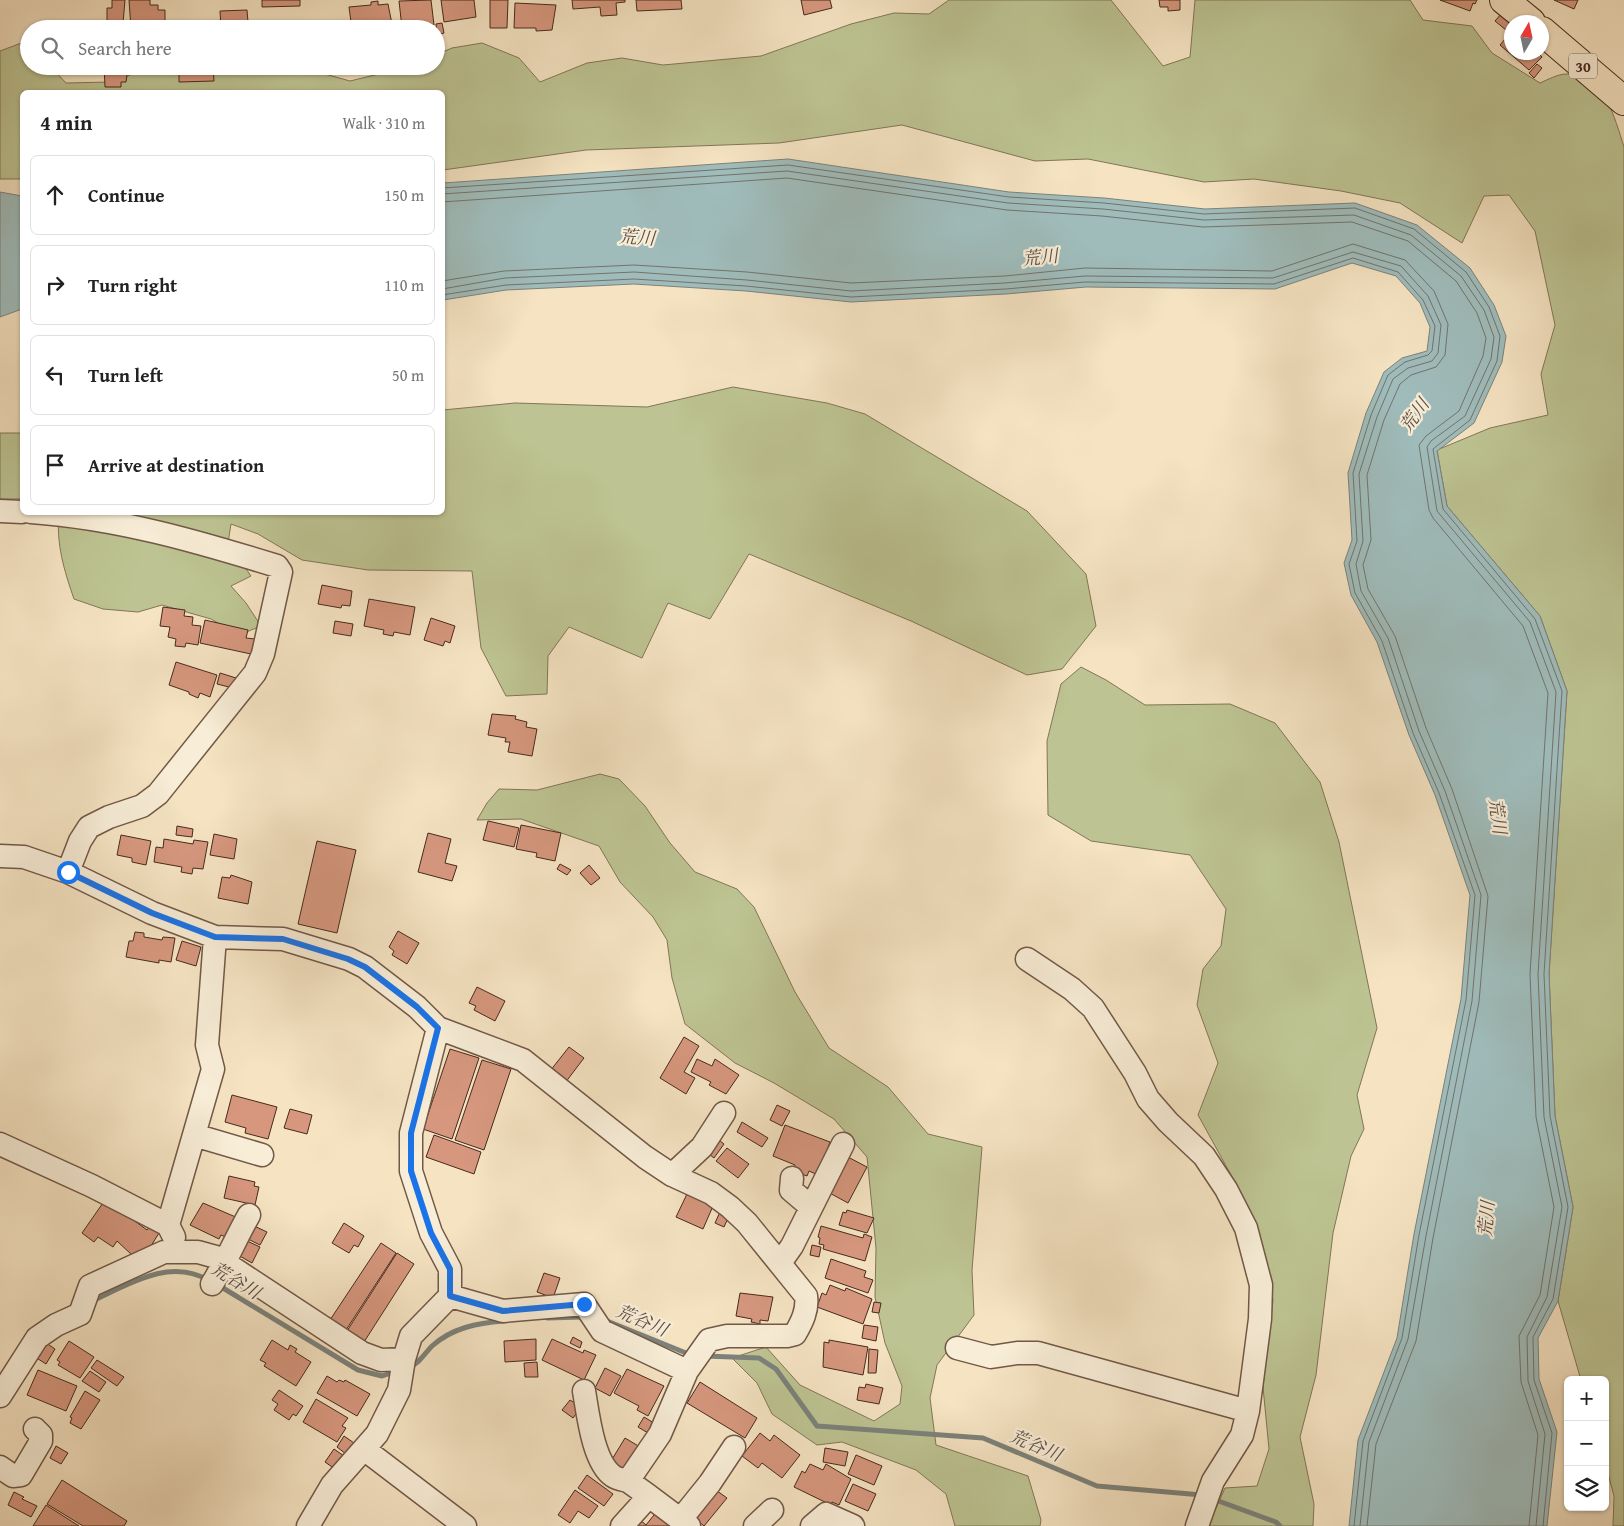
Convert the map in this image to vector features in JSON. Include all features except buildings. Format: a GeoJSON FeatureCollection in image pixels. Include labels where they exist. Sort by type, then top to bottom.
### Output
{"type":"FeatureCollection","features":[{"type":"Feature","properties":{"kind":"main road"},"geometry":{"type":"LineString","coordinates":[[1504,0],[1522,15]]}},
{"type":"Feature","properties":{"kind":"main road","name":"30"},"geometry":{"type":"LineString","coordinates":[[1549,37],[1624,101]]}},
{"type":"Feature","properties":{"kind":"street"},"geometry":{"type":"LineString","coordinates":[[0,510],[20,512]]}},
{"type":"Feature","properties":{"kind":"street"},"geometry":{"type":"LineString","coordinates":[[62,515],[93,518],[182,537],[277,566],[280,572],[263,654],[255,672],[158,794],[142,806],[109,817],[89,827],[80,841],[68,872]]}},
{"type":"Feature","properties":{"kind":"street"},"geometry":{"type":"LineString","coordinates":[[0,856],[24,857],[68,872],[152,913],[215,937],[283,939],[348,959],[365,967],[438,1028],[523,1060],[645,1157],[672,1176],[711,1193],[747,1223],[806,1296],[807,1303],[802,1323],[795,1334],[787,1336],[727,1336],[709,1340],[687,1372],[660,1434],[628,1482]]}},
{"type":"Feature","properties":{"kind":"street"},"geometry":{"type":"LineString","coordinates":[[168,1225],[213,1069],[207,1045],[215,937]]}},
{"type":"Feature","properties":{"kind":"street"},"geometry":{"type":"LineString","coordinates":[[1027,959],[1072,989],[1093,1008],[1135,1073],[1148,1099],[1168,1122],[1204,1156],[1226,1189],[1246,1228],[1261,1285],[1260,1319],[1248,1411],[1242,1435],[1213,1481],[1197,1526]]}},
{"type":"Feature","properties":{"kind":"street"},"geometry":{"type":"LineString","coordinates":[[308,1526],[332,1486],[377,1434],[399,1390],[404,1359],[411,1336],[450,1296],[450,1269],[431,1233],[411,1171],[411,1133],[438,1028]]}},
{"type":"Feature","properties":{"kind":"street"},"geometry":{"type":"LineString","coordinates":[[672,1176],[702,1147],[724,1114]]}},
{"type":"Feature","properties":{"kind":"street"},"geometry":{"type":"LineString","coordinates":[[194,1135],[262,1155]]}},
{"type":"Feature","properties":{"kind":"street"},"geometry":{"type":"LineString","coordinates":[[0,1144],[92,1186],[168,1225],[181,1251]]}},
{"type":"Feature","properties":{"kind":"street"},"geometry":{"type":"LineString","coordinates":[[780,1263],[843,1144]]}},
{"type":"Feature","properties":{"kind":"street"},"geometry":{"type":"LineString","coordinates":[[792,1178],[791,1190],[811,1207]]}},
{"type":"Feature","properties":{"kind":"street"},"geometry":{"type":"LineString","coordinates":[[212,1284],[226,1263],[230,1249],[249,1215]]}},
{"type":"Feature","properties":{"kind":"street"},"geometry":{"type":"LineString","coordinates":[[0,1396],[38,1338],[56,1325],[80,1314],[90,1286],[147,1258],[164,1252],[198,1252],[216,1257],[362,1353],[381,1360],[404,1359]]}},
{"type":"Feature","properties":{"kind":"street"},"geometry":{"type":"LineString","coordinates":[[450,1296],[503,1311],[584,1304],[602,1331],[687,1372]]}},
{"type":"Feature","properties":{"kind":"street"},"geometry":{"type":"LineString","coordinates":[[957,1348],[991,1358],[1017,1353],[1038,1353],[1248,1411]]}},
{"type":"Feature","properties":{"kind":"street"},"geometry":{"type":"LineString","coordinates":[[584,1391],[591,1430],[601,1460],[613,1476],[628,1482],[685,1522],[734,1447]]}},
{"type":"Feature","properties":{"kind":"street"},"geometry":{"type":"LineString","coordinates":[[0,1467],[13,1476],[21,1475],[41,1442],[41,1435],[34,1428]]}},
{"type":"Feature","properties":{"kind":"street"},"geometry":{"type":"LineString","coordinates":[[364,1449],[465,1526]]}},
{"type":"Feature","properties":{"kind":"street"},"geometry":{"type":"LineString","coordinates":[[622,1526],[649,1496]]}},
{"type":"Feature","properties":{"kind":"street"},"geometry":{"type":"LineString","coordinates":[[755,1526],[772,1510]]}},
{"type":"Feature","properties":{"kind":"street"},"geometry":{"type":"LineString","coordinates":[[812,1526],[826,1514],[853,1526]]}},
{"type":"Feature","properties":{"kind":"green space"},"geometry":{"type":"Polygon","coordinates":[[[949,0],[1111,0],[1163,66],[1190,57],[1195,0],[1410,0],[1423,20],[1472,26],[1492,53],[1540,83],[1563,74],[1579,75],[1590,81],[1599,89],[1612,111],[1624,147],[1624,1526],[1613,1526],[1614,1496],[1609,1478],[1609,1376],[1580,1376],[1558,1301],[1573,1207],[1555,1116],[1549,974],[1567,691],[1540,616],[1447,506],[1437,450],[1490,428],[1548,415],[1541,374],[1555,325],[1535,231],[1509,195],[1484,196],[1462,243],[1400,203],[1341,191],[1254,179],[1204,182],[1088,159],[1035,161],[902,125],[779,143],[586,150],[445,170],[445,90],[20,90],[20,179],[0,179],[0,51],[20,44],[20,75],[58,75],[66,83],[111,82],[130,75],[328,75],[350,81],[375,75],[445,75],[445,51],[452,48],[482,43],[519,58],[540,82],[587,63],[622,58],[663,65],[761,56],[851,24],[894,13],[929,14],[949,0]]]}},
{"type":"Feature","properties":{"kind":"green space"},"geometry":{"type":"Polygon","coordinates":[[[733,387],[827,403],[865,414],[1027,511],[1086,574],[1096,626],[1062,669],[1027,675],[911,621],[749,554],[710,619],[668,603],[642,658],[569,627],[548,656],[547,694],[506,696],[481,648],[472,571],[368,570],[302,560],[258,534],[231,524],[228,543],[251,576],[231,586],[246,603],[261,626],[239,635],[211,619],[162,605],[138,612],[103,609],[74,599],[64,567],[60,546],[59,515],[445,515],[445,410],[515,403],[647,407],[733,387]]]}},
{"type":"Feature","properties":{"kind":"green space"},"geometry":{"type":"Polygon","coordinates":[[[0,433],[20,433],[20,499],[0,499],[0,433]]]}},
{"type":"Feature","properties":{"kind":"green space"},"geometry":{"type":"Polygon","coordinates":[[[1081,667],[1106,680],[1145,705],[1230,704],[1275,723],[1320,782],[1339,842],[1377,1028],[1357,1095],[1364,1129],[1351,1156],[1333,1233],[1316,1375],[1300,1437],[1314,1504],[1313,1526],[1208,1526],[1225,1488],[1257,1486],[1269,1449],[1263,1387],[1273,1300],[1259,1241],[1236,1184],[1198,1115],[1218,1063],[1197,1005],[1203,969],[1221,946],[1226,909],[1190,855],[1091,841],[1048,815],[1047,741],[1061,684],[1081,667]]]}},
{"type":"Feature","properties":{"kind":"green space"},"geometry":{"type":"Polygon","coordinates":[[[600,774],[619,779],[645,806],[670,843],[695,872],[737,889],[754,907],[795,992],[829,1048],[888,1087],[928,1134],[982,1147],[972,1270],[974,1315],[937,1365],[930,1398],[936,1445],[1028,1476],[1041,1520],[1040,1526],[955,1526],[946,1494],[916,1470],[842,1442],[817,1445],[772,1414],[757,1383],[732,1358],[766,1347],[800,1385],[874,1421],[900,1404],[902,1386],[885,1343],[875,1297],[876,1248],[867,1157],[834,1119],[774,1083],[735,1063],[685,1024],[672,978],[667,940],[653,917],[620,882],[599,846],[521,819],[477,820],[487,803],[499,789],[537,790],[600,774]]]}},
{"type":"Feature","properties":{"kind":"water","name":"荒川"},"geometry":{"type":"Polygon","coordinates":[[[788,159],[1009,192],[1104,198],[1205,209],[1355,203],[1417,225],[1470,268],[1494,305],[1506,336],[1502,362],[1474,423],[1437,451],[1447,506],[1540,616],[1567,691],[1549,974],[1555,1116],[1573,1207],[1558,1301],[1538,1338],[1539,1379],[1557,1432],[1547,1526],[1349,1526],[1358,1440],[1397,1338],[1414,1234],[1461,999],[1470,895],[1435,795],[1409,735],[1377,642],[1351,595],[1344,563],[1352,540],[1348,473],[1366,413],[1384,372],[1402,358],[1427,351],[1430,327],[1420,303],[1396,276],[1352,263],[1275,289],[1086,287],[1006,294],[851,302],[746,291],[634,284],[506,290],[445,300],[445,183],[788,159]]]}},
{"type":"Feature","properties":{"kind":"water"},"geometry":{"type":"Polygon","coordinates":[[[0,192],[20,196],[20,310],[0,317],[0,192]]]}},
{"type":"Feature","properties":{"kind":"waterway","name":"荒谷川"},"geometry":{"type":"LineString","coordinates":[[92,1301],[135,1281],[164,1272],[193,1274],[208,1280]]}},
{"type":"Feature","properties":{"kind":"waterway","name":"荒谷川"},"geometry":{"type":"LineString","coordinates":[[218,1285],[358,1370],[382,1376],[397,1371]]}},
{"type":"Feature","properties":{"kind":"waterway","name":"荒谷川"},"geometry":{"type":"LineString","coordinates":[[547,1318],[583,1317]]}},
{"type":"Feature","properties":{"kind":"waterway","name":"荒谷川"},"geometry":{"type":"LineString","coordinates":[[602,1319],[691,1355]]}},
{"type":"Feature","properties":{"kind":"waterway","name":"荒谷川"},"geometry":{"type":"LineString","coordinates":[[409,1367],[422,1358],[432,1346],[456,1331],[484,1323],[504,1321]]}},
{"type":"Feature","properties":{"kind":"waterway","name":"荒谷川"},"geometry":{"type":"LineString","coordinates":[[705,1356],[759,1358],[776,1369],[817,1426],[983,1438],[1097,1486],[1202,1495]]}},
{"type":"Feature","properties":{"kind":"waterway","name":"荒谷川"},"geometry":{"type":"LineString","coordinates":[[1213,1499],[1276,1522],[1280,1526]]}},
{"type":"Feature","properties":{"kind":"route"},"geometry":{"type":"LineString","coordinates":[[68,872],[152,913],[215,937],[283,939],[348,959],[365,967],[417,1007],[438,1028],[411,1133],[411,1171],[431,1233],[450,1269],[450,1296],[503,1311],[584,1304]]}}]}
